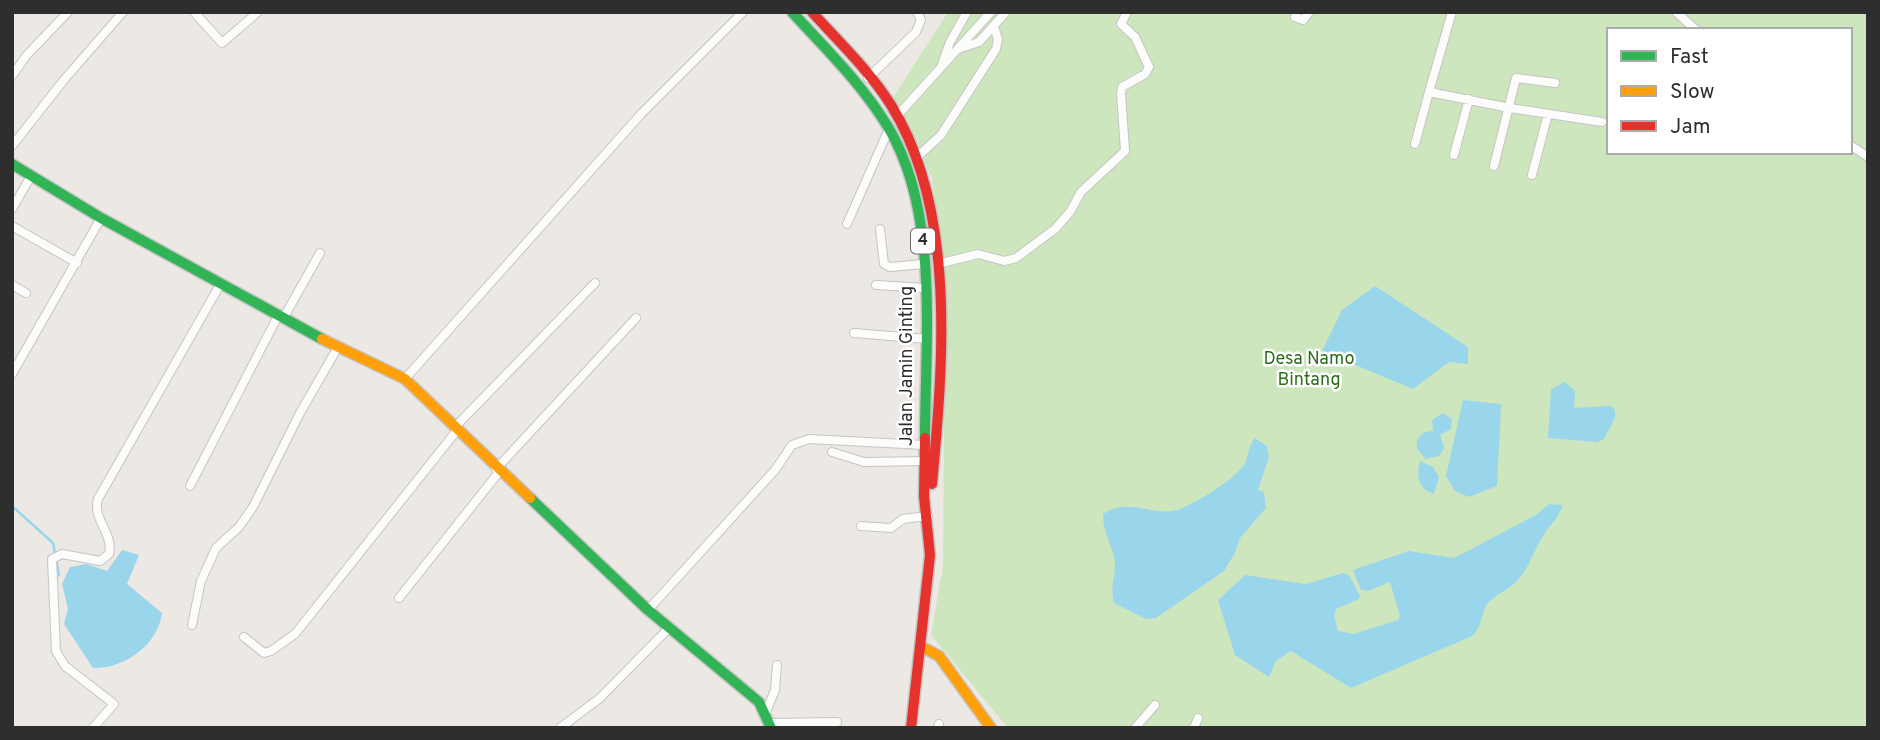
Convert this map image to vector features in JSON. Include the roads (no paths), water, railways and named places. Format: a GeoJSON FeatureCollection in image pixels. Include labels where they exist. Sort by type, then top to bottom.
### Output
{"type":"FeatureCollection","features":[{"type":"Feature","properties":{"kind":"main road","name":"Jalan Jamin Ginting"},"geometry":{"type":"LineString","coordinates":[[792,12],[848,72],[889,129],[916,204],[926,288],[924,445],[929,461]]}},
{"type":"Feature","properties":{"kind":"main road","name":"Jalan Jamin Ginting"},"geometry":{"type":"LineString","coordinates":[[812,12],[897,116],[916,158],[928,198],[937,264],[939,351],[929,461],[930,555],[911,728]]}},
{"type":"Feature","properties":{"kind":"main road"},"geometry":{"type":"LineString","coordinates":[[12,163],[101,218],[338,347],[405,379],[648,610],[759,702],[769,721]]}},
{"type":"Feature","properties":{"kind":"main road"},"geometry":{"type":"LineString","coordinates":[[922,647],[939,656],[991,728]]}},
{"type":"Feature","properties":{"kind":"street"},"geometry":{"type":"LineString","coordinates":[[12,76],[26,56],[68,12]]}},
{"type":"Feature","properties":{"kind":"street"},"geometry":{"type":"LineString","coordinates":[[12,146],[63,81],[123,12]]}},
{"type":"Feature","properties":{"kind":"street"},"geometry":{"type":"LineString","coordinates":[[194,12],[216,40],[222,43],[258,12]]}},
{"type":"Feature","properties":{"kind":"street"},"geometry":{"type":"LineString","coordinates":[[405,379],[641,114],[743,12]]}},
{"type":"Feature","properties":{"kind":"street"},"geometry":{"type":"LineString","coordinates":[[868,78],[916,33],[921,20],[918,12]]}},
{"type":"Feature","properties":{"kind":"street"},"geometry":{"type":"LineString","coordinates":[[941,66],[950,42],[967,12]]}},
{"type":"Feature","properties":{"kind":"street"},"geometry":{"type":"LineString","coordinates":[[897,116],[991,12]]}},
{"type":"Feature","properties":{"kind":"street"},"geometry":{"type":"LineString","coordinates":[[958,49],[979,42],[1006,12]]}},
{"type":"Feature","properties":{"kind":"street"},"geometry":{"type":"LineString","coordinates":[[937,264],[978,254],[1004,261],[1016,258],[1055,229],[1070,212],[1081,192],[1125,151],[1122,87],[1146,74],[1149,67],[1135,37],[1121,24],[1127,12]]}},
{"type":"Feature","properties":{"kind":"street"},"geometry":{"type":"LineString","coordinates":[[1295,17],[1303,20],[1309,12]]}},
{"type":"Feature","properties":{"kind":"street"},"geometry":{"type":"LineString","coordinates":[[1415,144],[1452,12]]}},
{"type":"Feature","properties":{"kind":"street"},"geometry":{"type":"LineString","coordinates":[[1676,12],[1693,28]]}},
{"type":"Feature","properties":{"kind":"street"},"geometry":{"type":"LineString","coordinates":[[1683,20],[1690,12]]}},
{"type":"Feature","properties":{"kind":"street"},"geometry":{"type":"LineString","coordinates":[[916,158],[941,135],[996,49],[998,39],[994,27]]}},
{"type":"Feature","properties":{"kind":"street"},"geometry":{"type":"LineString","coordinates":[[1494,166],[1517,77],[1555,83]]}},
{"type":"Feature","properties":{"kind":"street"},"geometry":{"type":"LineString","coordinates":[[1429,92],[1602,122]]}},
{"type":"Feature","properties":{"kind":"street"},"geometry":{"type":"LineString","coordinates":[[1454,155],[1469,99]]}},
{"type":"Feature","properties":{"kind":"street"},"geometry":{"type":"LineString","coordinates":[[1532,175],[1548,114]]}},
{"type":"Feature","properties":{"kind":"street"},"geometry":{"type":"LineString","coordinates":[[847,224],[889,129]]}},
{"type":"Feature","properties":{"kind":"street"},"geometry":{"type":"LineString","coordinates":[[1852,146],[1868,157]]}},
{"type":"Feature","properties":{"kind":"street"},"geometry":{"type":"LineString","coordinates":[[12,209],[31,176]]}},
{"type":"Feature","properties":{"kind":"street"},"geometry":{"type":"LineString","coordinates":[[12,374],[101,218]]}},
{"type":"Feature","properties":{"kind":"street"},"geometry":{"type":"LineString","coordinates":[[12,226],[77,263]]}},
{"type":"Feature","properties":{"kind":"street"},"geometry":{"type":"LineString","coordinates":[[880,229],[884,264],[890,267],[923,264]]}},
{"type":"Feature","properties":{"kind":"street"},"geometry":{"type":"LineString","coordinates":[[190,486],[282,316],[320,253]]}},
{"type":"Feature","properties":{"kind":"street"},"geometry":{"type":"LineString","coordinates":[[93,728],[113,706],[113,702],[58,655],[57,555],[93,561],[104,559],[109,554],[110,544],[96,510],[98,499],[220,283]]}},
{"type":"Feature","properties":{"kind":"street"},"geometry":{"type":"LineString","coordinates":[[244,637],[264,653],[295,634],[457,428],[596,283]]}},
{"type":"Feature","properties":{"kind":"street"},"geometry":{"type":"LineString","coordinates":[[12,285],[26,293]]}},
{"type":"Feature","properties":{"kind":"street"},"geometry":{"type":"LineString","coordinates":[[876,285],[926,288]]}},
{"type":"Feature","properties":{"kind":"street"},"geometry":{"type":"LineString","coordinates":[[398,598],[498,470],[636,318]]}},
{"type":"Feature","properties":{"kind":"street"},"geometry":{"type":"LineString","coordinates":[[854,333],[926,339]]}},
{"type":"Feature","properties":{"kind":"street"},"geometry":{"type":"LineString","coordinates":[[192,625],[201,581],[216,548],[239,527],[253,507],[300,413],[338,347]]}},
{"type":"Feature","properties":{"kind":"street"},"geometry":{"type":"LineString","coordinates":[[648,610],[775,470],[795,442],[809,439],[924,445]]}},
{"type":"Feature","properties":{"kind":"street"},"geometry":{"type":"LineString","coordinates":[[832,452],[864,462],[929,461]]}},
{"type":"Feature","properties":{"kind":"street"},"geometry":{"type":"LineString","coordinates":[[861,527],[891,528],[903,519],[928,513]]}},
{"type":"Feature","properties":{"kind":"street"},"geometry":{"type":"LineString","coordinates":[[560,728],[600,698],[670,627]]}},
{"type":"Feature","properties":{"kind":"street"},"geometry":{"type":"LineString","coordinates":[[777,665],[769,721],[837,722]]}},
{"type":"Feature","properties":{"kind":"street"},"geometry":{"type":"LineString","coordinates":[[1135,728],[1155,705]]}},
{"type":"Feature","properties":{"kind":"street"},"geometry":{"type":"LineString","coordinates":[[1194,728],[1198,718]]}},
{"type":"Feature","properties":{"kind":"water"},"geometry":{"type":"Polygon","coordinates":[[[1375,286],[1468,347],[1468,364],[1449,362],[1413,389],[1322,351],[1342,310],[1375,286]]]}},
{"type":"Feature","properties":{"kind":"water"},"geometry":{"type":"Polygon","coordinates":[[[1565,382],[1575,391],[1574,408],[1611,406],[1615,410],[1615,418],[1604,439],[1597,442],[1548,438],[1551,389],[1565,382]]]}},
{"type":"Feature","properties":{"kind":"water"},"geometry":{"type":"Polygon","coordinates":[[[1463,400],[1501,404],[1497,486],[1469,497],[1455,491],[1446,476],[1463,400]]]}},
{"type":"Feature","properties":{"kind":"water"},"geometry":{"type":"Polygon","coordinates":[[[1443,413],[1452,419],[1451,429],[1440,435],[1444,448],[1439,456],[1426,459],[1417,449],[1418,438],[1433,431],[1432,420],[1443,413]]]}},
{"type":"Feature","properties":{"kind":"water"},"geometry":{"type":"Polygon","coordinates":[[[1255,438],[1267,446],[1269,457],[1258,490],[1264,492],[1266,508],[1240,538],[1224,571],[1156,618],[1146,619],[1114,603],[1115,563],[1103,514],[1121,507],[1172,511],[1189,505],[1241,469],[1255,438]]]}},
{"type":"Feature","properties":{"kind":"water"},"geometry":{"type":"Polygon","coordinates":[[[1420,461],[1433,467],[1439,477],[1434,494],[1421,486],[1418,472],[1420,461]]]}},
{"type":"Feature","properties":{"kind":"water"},"geometry":{"type":"Polygon","coordinates":[[[1549,504],[1563,505],[1524,572],[1515,583],[1488,603],[1472,636],[1351,688],[1291,651],[1276,661],[1269,677],[1235,655],[1218,600],[1245,575],[1306,584],[1343,573],[1349,575],[1361,598],[1336,609],[1334,615],[1338,631],[1354,634],[1398,620],[1400,616],[1390,582],[1368,591],[1361,590],[1353,570],[1409,551],[1454,558],[1536,515],[1549,504]]]}},
{"type":"Feature","properties":{"kind":"water"},"geometry":{"type":"Polygon","coordinates":[[[122,550],[139,555],[127,584],[162,613],[154,635],[138,653],[116,664],[93,668],[64,624],[68,609],[62,584],[70,567],[86,564],[107,571],[122,550]]]}},
{"type":"Feature","properties":{"kind":"waterway"},"geometry":{"type":"LineString","coordinates":[[12,506],[53,543],[59,575]]}},
{"type":"Feature","properties":{"kind":"park label","name":"Desa Namo Bintang"},"geometry":{"type":"Point","coordinates":[1309,369]}}]}
